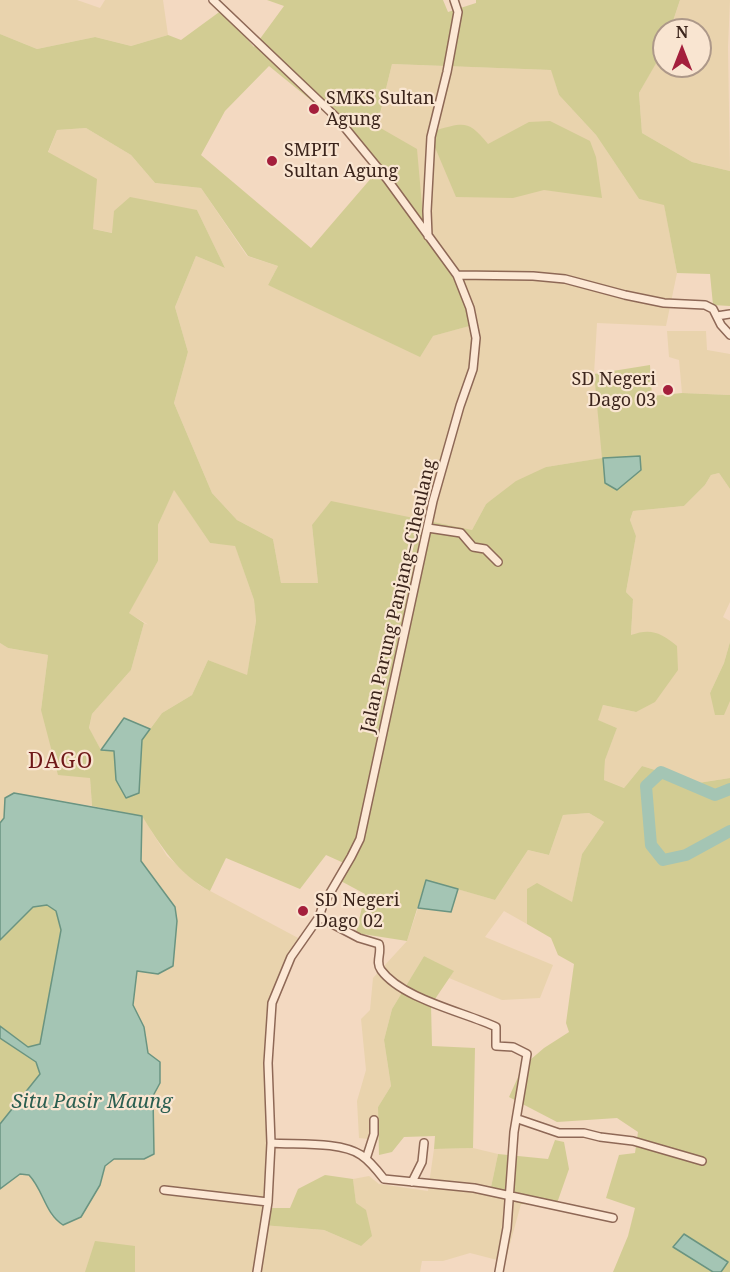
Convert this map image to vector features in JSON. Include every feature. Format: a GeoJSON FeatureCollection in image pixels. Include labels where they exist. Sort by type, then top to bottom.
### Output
{"type":"FeatureCollection","features":[{"type":"Feature","properties":{"kind":"street","name":"Jalan Parung Panjang–Ciheulang"},"geometry":{"type":"LineString","coordinates":[[213,0],[337,118],[387,179],[457,275],[470,308],[476,338],[473,369],[436,490],[360,839],[323,905],[319,917],[291,957],[272,1003],[268,1063],[272,1143],[268,1202],[257,1272]]}},
{"type":"Feature","properties":{"kind":"street"},"geometry":{"type":"LineString","coordinates":[[428,236],[430,145],[458,12],[454,0]]}},
{"type":"Feature","properties":{"kind":"street"},"geometry":{"type":"LineString","coordinates":[[457,275],[533,276],[565,279],[625,296],[664,303],[710,306],[730,335]]}},
{"type":"Feature","properties":{"kind":"street"},"geometry":{"type":"LineString","coordinates":[[717,316],[730,314]]}},
{"type":"Feature","properties":{"kind":"street"},"geometry":{"type":"LineString","coordinates":[[428,528],[460,533],[473,547],[485,549],[498,562]]}},
{"type":"Feature","properties":{"kind":"street"},"geometry":{"type":"LineString","coordinates":[[319,917],[359,938],[379,944],[378,964],[382,971],[406,991],[496,1027],[496,1046],[513,1047],[527,1054],[518,1119],[514,1132],[507,1228],[499,1272]]}},
{"type":"Feature","properties":{"kind":"street"},"geometry":{"type":"LineString","coordinates":[[518,1119],[559,1133],[584,1133],[633,1141],[702,1161]]}},
{"type":"Feature","properties":{"kind":"street"},"geometry":{"type":"LineString","coordinates":[[366,1160],[374,1134],[374,1120]]}},
{"type":"Feature","properties":{"kind":"street"},"geometry":{"type":"LineString","coordinates":[[272,1143],[352,1150],[366,1160],[384,1179],[474,1188],[614,1218]]}},
{"type":"Feature","properties":{"kind":"street"},"geometry":{"type":"LineString","coordinates":[[411,1182],[422,1162],[424,1143]]}},
{"type":"Feature","properties":{"kind":"street"},"geometry":{"type":"LineString","coordinates":[[164,1190],[268,1202]]}},
{"type":"Feature","properties":{"kind":"shaded area"},"geometry":{"type":"Polygon","coordinates":[[[0,0],[77,0],[100,8],[105,0],[163,0],[168,35],[131,46],[95,37],[37,49],[0,34],[0,0]]]}},
{"type":"Feature","properties":{"kind":"shaded area"},"geometry":{"type":"Polygon","coordinates":[[[267,0],[443,0],[448,12],[476,3],[476,0],[680,0],[674,18],[652,18],[652,70],[639,93],[642,133],[692,162],[730,171],[730,306],[713,305],[710,274],[677,273],[664,205],[639,199],[596,135],[559,95],[551,70],[392,64],[377,126],[417,149],[424,228],[456,271],[473,325],[433,336],[420,357],[268,285],[278,266],[248,256],[201,188],[155,183],[131,155],[86,128],[57,130],[48,152],[97,179],[93,229],[112,233],[114,211],[130,197],[197,210],[225,268],[196,256],[175,307],[188,352],[174,403],[212,493],[237,520],[273,539],[281,583],[318,583],[312,525],[331,501],[472,530],[486,504],[516,481],[546,467],[602,458],[594,374],[650,365],[652,396],[682,393],[730,395],[730,489],[719,473],[711,475],[705,485],[684,506],[633,511],[630,520],[636,536],[626,592],[633,599],[631,635],[650,632],[671,641],[677,646],[678,670],[655,702],[636,712],[603,705],[598,720],[617,728],[605,760],[604,780],[624,788],[642,766],[698,783],[730,778],[730,1272],[721,1272],[728,1262],[684,1234],[674,1247],[713,1272],[613,1272],[628,1236],[635,1208],[606,1198],[619,1155],[635,1153],[638,1132],[617,1118],[557,1122],[509,1097],[523,1066],[544,1048],[569,1032],[566,1023],[574,964],[558,955],[551,938],[527,924],[527,889],[537,883],[572,902],[582,854],[604,822],[589,813],[563,815],[549,855],[528,850],[495,900],[426,880],[407,941],[356,933],[365,894],[339,880],[346,864],[326,855],[300,889],[226,858],[210,891],[180,868],[163,848],[142,816],[92,806],[90,778],[58,775],[41,710],[48,655],[8,648],[0,643],[0,34],[37,49],[95,37],[131,46],[168,35],[181,40],[222,10],[254,47],[284,6],[267,0]],[[269,66],[225,111],[201,155],[311,248],[379,169],[323,110],[269,66]],[[174,490],[158,525],[158,561],[129,613],[144,623],[131,670],[92,714],[89,728],[101,750],[114,751],[116,780],[126,797],[139,764],[142,740],[162,713],[192,695],[208,660],[247,675],[256,621],[254,600],[235,546],[210,543],[174,490]]]}},
{"type":"Feature","properties":{"kind":"shaded area"},"geometry":{"type":"Polygon","coordinates":[[[680,0],[730,0],[728,47],[730,171],[692,162],[642,133],[639,93],[652,70],[652,78],[712,78],[712,18],[674,18],[680,0]]]}},
{"type":"Feature","properties":{"kind":"shaded area"},"geometry":{"type":"Polygon","coordinates":[[[392,64],[552,70],[559,95],[596,135],[639,199],[664,204],[677,273],[666,326],[597,323],[594,374],[603,458],[546,467],[486,504],[472,530],[312,525],[318,583],[281,583],[273,539],[237,520],[212,493],[174,403],[188,352],[175,307],[196,256],[225,268],[197,210],[113,233],[93,229],[48,153],[57,130],[86,128],[131,155],[155,183],[201,188],[247,256],[278,266],[268,285],[433,336],[472,325],[377,127],[392,64]]]}},
{"type":"Feature","properties":{"kind":"shaded area"},"geometry":{"type":"Polygon","coordinates":[[[550,121],[590,141],[596,157],[602,198],[544,190],[513,198],[456,197],[434,145],[437,130],[466,125],[476,131],[488,144],[529,122],[550,121]]]}},
{"type":"Feature","properties":{"kind":"shaded area"},"geometry":{"type":"Polygon","coordinates":[[[667,331],[706,331],[707,350],[730,354],[730,395],[682,393],[679,360],[669,357],[667,331]]]}},
{"type":"Feature","properties":{"kind":"shaded area"},"geometry":{"type":"Polygon","coordinates":[[[719,473],[730,489],[730,602],[723,617],[730,621],[730,642],[724,663],[710,693],[730,701],[730,778],[698,783],[642,766],[624,788],[604,780],[605,760],[617,728],[597,720],[603,705],[636,712],[631,636],[633,599],[626,592],[636,536],[630,520],[633,511],[684,506],[705,485],[711,475],[719,473]]]}},
{"type":"Feature","properties":{"kind":"shaded area"},"geometry":{"type":"Polygon","coordinates":[[[174,489],[210,543],[235,545],[254,600],[256,621],[247,676],[208,660],[192,695],[162,713],[150,729],[124,718],[101,750],[89,729],[92,714],[131,670],[144,623],[149,625],[128,613],[158,561],[158,525],[174,489]]]}},
{"type":"Feature","properties":{"kind":"shaded area"},"geometry":{"type":"Polygon","coordinates":[[[730,642],[730,701],[724,715],[715,715],[710,693],[724,663],[730,642]]]}},
{"type":"Feature","properties":{"kind":"shaded area"},"geometry":{"type":"Polygon","coordinates":[[[0,643],[8,648],[48,655],[41,710],[90,778],[92,806],[14,793],[5,798],[4,818],[0,823],[0,643]]]}},
{"type":"Feature","properties":{"kind":"shaded area"},"geometry":{"type":"Polygon","coordinates":[[[589,813],[604,822],[582,854],[572,903],[527,889],[527,924],[504,911],[485,937],[553,965],[540,998],[502,1000],[449,978],[453,971],[424,956],[392,1009],[384,1040],[391,1086],[378,1107],[378,1140],[359,1138],[357,1101],[366,1070],[361,1019],[370,1010],[373,978],[407,941],[418,908],[451,912],[458,889],[495,900],[528,850],[549,855],[563,815],[589,813]]]}},
{"type":"Feature","properties":{"kind":"shaded area"},"geometry":{"type":"Polygon","coordinates":[[[142,816],[167,856],[199,885],[300,939],[269,1017],[268,1184],[262,1225],[324,1230],[361,1246],[353,1179],[369,1176],[379,1184],[428,1191],[434,1149],[473,1148],[498,1154],[490,1192],[521,1204],[505,1262],[470,1253],[443,1261],[422,1261],[420,1272],[0,1272],[0,1189],[20,1174],[29,1175],[37,1184],[52,1217],[100,1185],[105,1166],[114,1159],[144,1159],[152,1121],[153,1096],[160,1083],[148,1053],[144,1027],[133,1005],[137,971],[158,974],[175,907],[141,861],[142,816]]]}},
{"type":"Feature","properties":{"kind":"shaded area"},"geometry":{"type":"Polygon","coordinates":[[[47,905],[56,911],[61,930],[40,1045],[28,1047],[0,1026],[0,940],[33,907],[47,905]]]}},
{"type":"Feature","properties":{"kind":"shaded area"},"geometry":{"type":"Polygon","coordinates":[[[424,956],[454,971],[431,1005],[432,1046],[475,1048],[473,1148],[434,1149],[435,1136],[404,1137],[392,1152],[379,1155],[378,1107],[391,1086],[384,1040],[392,1009],[424,956]]]}},
{"type":"Feature","properties":{"kind":"shaded area"},"geometry":{"type":"Polygon","coordinates":[[[0,1038],[36,1062],[40,1074],[0,1124],[0,1038]]]}},
{"type":"Feature","properties":{"kind":"shaded area"},"geometry":{"type":"Polygon","coordinates":[[[555,1140],[564,1142],[569,1169],[556,1206],[521,1204],[490,1192],[498,1154],[548,1159],[555,1140]]]}},
{"type":"Feature","properties":{"kind":"shaded area"},"geometry":{"type":"Polygon","coordinates":[[[325,1175],[353,1179],[356,1203],[366,1210],[372,1236],[361,1246],[324,1230],[262,1225],[264,1208],[290,1208],[298,1189],[325,1175]]]}},
{"type":"Feature","properties":{"kind":"shaded area"},"geometry":{"type":"Polygon","coordinates":[[[95,1241],[135,1246],[135,1272],[85,1272],[95,1241]]]}},
{"type":"Feature","properties":{"kind":"water"},"geometry":{"type":"Polygon","coordinates":[[[640,456],[641,470],[617,490],[605,483],[603,458],[640,456]]]}},
{"type":"Feature","properties":{"kind":"water"},"geometry":{"type":"Polygon","coordinates":[[[124,718],[150,729],[142,740],[139,793],[126,798],[116,780],[114,751],[101,750],[124,718]]]}},
{"type":"Feature","properties":{"kind":"water","name":"Situ Pasir Maung"},"geometry":{"type":"Polygon","coordinates":[[[14,793],[142,816],[141,861],[175,907],[177,921],[173,966],[158,974],[137,971],[133,1005],[144,1027],[148,1053],[160,1062],[160,1083],[153,1096],[154,1154],[144,1159],[114,1159],[105,1166],[100,1185],[81,1217],[63,1225],[52,1214],[29,1175],[20,1174],[0,1189],[0,1124],[40,1074],[36,1062],[0,1038],[0,1026],[28,1047],[40,1044],[61,930],[56,911],[47,905],[33,907],[0,940],[0,823],[4,818],[5,798],[14,793]]]}},
{"type":"Feature","properties":{"kind":"water"},"geometry":{"type":"Polygon","coordinates":[[[426,880],[458,889],[451,912],[418,908],[426,880]]]}},
{"type":"Feature","properties":{"kind":"water"},"geometry":{"type":"Polygon","coordinates":[[[684,1234],[728,1262],[721,1272],[713,1272],[673,1247],[684,1234]]]}},
{"type":"Feature","properties":{"kind":"waterway"},"geometry":{"type":"LineString","coordinates":[[730,789],[715,795],[661,772],[646,786],[651,845],[663,860],[686,855],[730,831]]}},
{"type":"Feature","properties":{"kind":"place","name":"SMKS Sultan Agung"},"geometry":{"type":"Point","coordinates":[314,109]}},
{"type":"Feature","properties":{"kind":"place","name":"SMPIT Sultan Agung"},"geometry":{"type":"Point","coordinates":[272,161]}},
{"type":"Feature","properties":{"kind":"place","name":"SD Negeri Dago 03"},"geometry":{"type":"Point","coordinates":[668,390]}},
{"type":"Feature","properties":{"kind":"place","name":"SD Negeri Dago 02"},"geometry":{"type":"Point","coordinates":[303,911]}},
{"type":"Feature","properties":{"kind":"district","name":"DAGO"},"geometry":{"type":"Point","coordinates":[61,762]}}]}
